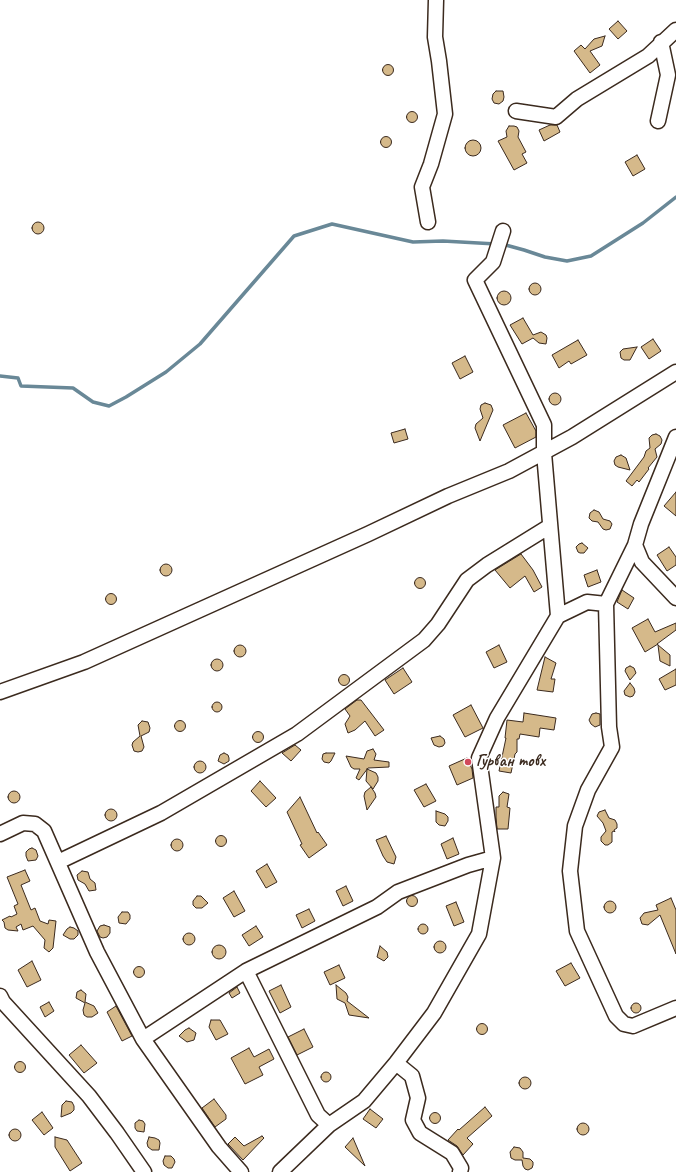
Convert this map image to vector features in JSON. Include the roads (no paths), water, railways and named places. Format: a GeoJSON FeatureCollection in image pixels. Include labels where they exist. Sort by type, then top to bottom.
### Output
{"type":"FeatureCollection","features":[{"type":"Feature","properties":{"kind":"street"},"geometry":{"type":"LineString","coordinates":[[428,222],[422,186],[431,164],[445,114],[440,61],[435,37],[436,0]]}},
{"type":"Feature","properties":{"kind":"street"},"geometry":{"type":"LineString","coordinates":[[516,111],[556,117],[577,99],[648,56],[661,42],[676,30]]}},
{"type":"Feature","properties":{"kind":"street"},"geometry":{"type":"LineString","coordinates":[[658,121],[668,75],[661,42]]}},
{"type":"Feature","properties":{"kind":"street"},"geometry":{"type":"LineString","coordinates":[[501,239],[493,262],[475,280],[544,425],[544,453],[558,616]]}},
{"type":"Feature","properties":{"kind":"street"},"geometry":{"type":"LineString","coordinates":[[0,692],[91,659],[368,534],[448,496],[509,471],[572,437],[676,372]]}},
{"type":"Feature","properties":{"kind":"street"},"geometry":{"type":"LineString","coordinates":[[676,437],[641,524],[635,545],[606,604],[612,747],[588,790],[575,826],[570,871],[577,931],[616,1016],[624,1024],[633,1026],[676,1008]]}},
{"type":"Feature","properties":{"kind":"street"},"geometry":{"type":"LineString","coordinates":[[58,862],[160,813],[297,734],[424,640],[438,624],[467,580],[550,526]]}},
{"type":"Feature","properties":{"kind":"street"},"geometry":{"type":"LineString","coordinates":[[635,545],[642,562],[676,598]]}},
{"type":"Feature","properties":{"kind":"street"},"geometry":{"type":"LineString","coordinates":[[280,1172],[329,1125],[364,1101],[434,1014],[479,934],[493,858],[479,758],[497,718],[558,616],[587,602],[606,604]]}},
{"type":"Feature","properties":{"kind":"street"},"geometry":{"type":"LineString","coordinates":[[0,834],[23,823],[35,824],[44,831],[97,952],[143,1038],[219,1147],[241,1172]]}},
{"type":"Feature","properties":{"kind":"street"},"geometry":{"type":"LineString","coordinates":[[143,1038],[246,971],[377,908],[398,892],[468,865],[493,858]]}},
{"type":"Feature","properties":{"kind":"street"},"geometry":{"type":"LineString","coordinates":[[246,971],[318,1115],[329,1125]]}},
{"type":"Feature","properties":{"kind":"street"},"geometry":{"type":"LineString","coordinates":[[0,996],[3,1002],[89,1096],[144,1172]]}},
{"type":"Feature","properties":{"kind":"street"},"geometry":{"type":"LineString","coordinates":[[396,1063],[412,1076],[418,1098],[413,1120],[420,1133],[452,1153],[461,1168],[460,1172]]}},
{"type":"Feature","properties":{"kind":"waterway"},"geometry":{"type":"LineString","coordinates":[[502,244],[545,257],[567,261],[591,256],[643,223],[676,197]]}},
{"type":"Feature","properties":{"kind":"waterway"},"geometry":{"type":"LineString","coordinates":[[0,376],[18,378],[21,386],[73,388],[93,402],[109,406],[166,372],[200,344],[294,236],[332,224],[413,242],[443,241],[496,244]]}},
{"type":"Feature","properties":{"kind":"place","name":"Гурван товх"},"geometry":{"type":"Point","coordinates":[468,762]}}]}
